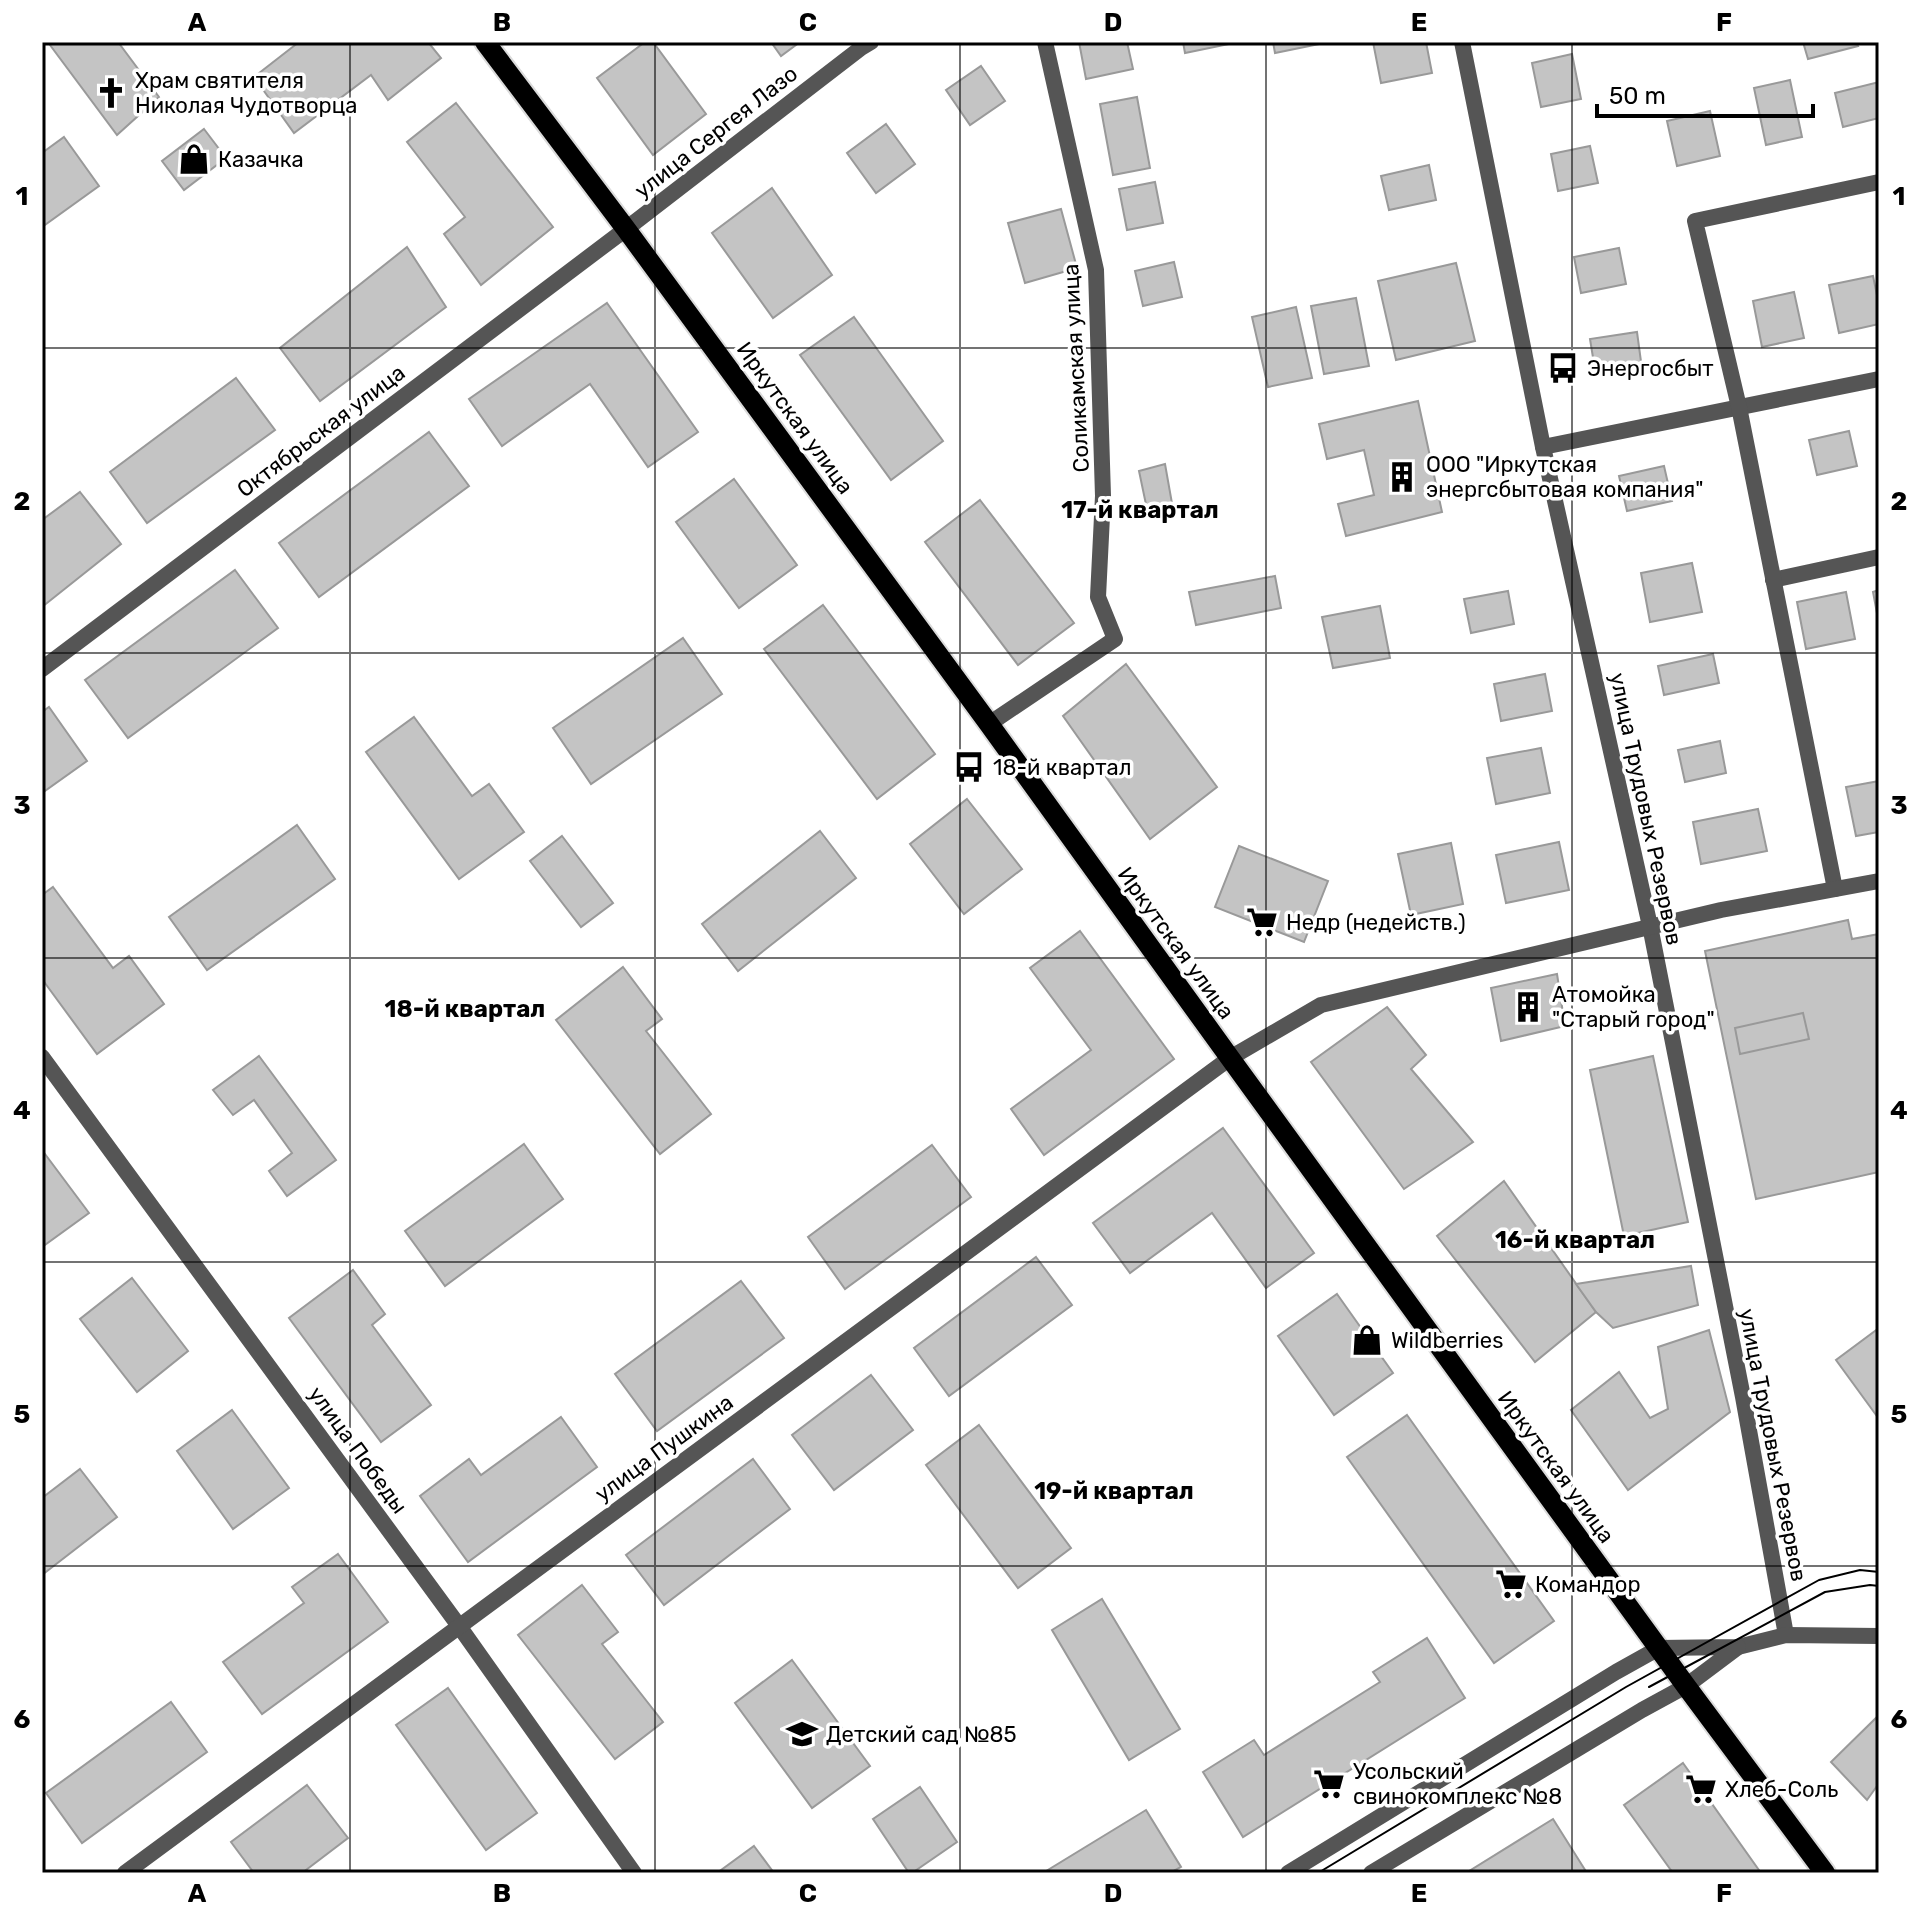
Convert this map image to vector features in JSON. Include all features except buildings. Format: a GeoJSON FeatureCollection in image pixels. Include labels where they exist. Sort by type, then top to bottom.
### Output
{"type":"FeatureCollection","features":[{"type":"Feature","properties":{"kind":"main road","name":"Иркутская улица"},"geometry":{"type":"LineString","coordinates":[[485,42],[989,724],[1825,1873]]}},
{"type":"Feature","properties":{"kind":"street","name":"Соликамская улица"},"geometry":{"type":"LineString","coordinates":[[989,724],[1115,639],[1098,597],[1103,496],[1096,270],[1045,42]]}},
{"type":"Feature","properties":{"kind":"street","name":"улица Трудовых Резервов"},"geometry":{"type":"LineString","coordinates":[[1462,42],[1543,447],[1650,926],[1743,1397],[1786,1635]]}},
{"type":"Feature","properties":{"kind":"street","name":"улица Сергея Лазо"},"geometry":{"type":"LineString","coordinates":[[626,229],[863,44]]}},
{"type":"Feature","properties":{"kind":"street"},"geometry":{"type":"LineString","coordinates":[[1835,889],[1739,407],[1695,221],[1879,182]]}},
{"type":"Feature","properties":{"kind":"street","name":"Октябрьская улица"},"geometry":{"type":"LineString","coordinates":[[42,669],[626,229]]}},
{"type":"Feature","properties":{"kind":"street"},"geometry":{"type":"LineString","coordinates":[[1543,447],[1879,379]]}},
{"type":"Feature","properties":{"kind":"street"},"geometry":{"type":"LineString","coordinates":[[1773,580],[1879,557]]}},
{"type":"Feature","properties":{"kind":"street","name":"улица Пушкина"},"geometry":{"type":"LineString","coordinates":[[125,1873],[1230,1058],[1321,1005],[1721,910],[1879,881]]}},
{"type":"Feature","properties":{"kind":"street","name":"улица Победы"},"geometry":{"type":"LineString","coordinates":[[42,1057],[459,1626],[634,1873]]}},
{"type":"Feature","properties":{"kind":"street"},"geometry":{"type":"LineString","coordinates":[[1288,1873],[1659,1648],[1738,1647],[1786,1635],[1879,1636]]}},
{"type":"Feature","properties":{"kind":"street"},"geometry":{"type":"LineString","coordinates":[[1371,1873],[1686,1686],[1738,1647]]}},
{"type":"Feature","properties":{"kind":"tram line"},"geometry":{"type":"LineString","coordinates":[[1318,1873],[1626,1687],[1819,1580],[1860,1570],[1879,1572]]}},
{"type":"Feature","properties":{"kind":"tram line"},"geometry":{"type":"LineString","coordinates":[[1649,1687],[1825,1592],[1879,1586]]}},
{"type":"Feature","properties":{"kind":"place","name":"Храм святителя Николая Чудотворца"},"geometry":{"type":"Point","coordinates":[111,93]}},
{"type":"Feature","properties":{"kind":"place","name":"Казачка"},"geometry":{"type":"Point","coordinates":[194,159]}},
{"type":"Feature","properties":{"kind":"place","name":"Энергосбыт"},"geometry":{"type":"Point","coordinates":[1563,368]}},
{"type":"Feature","properties":{"kind":"place","name":"ООО \"Иркутская энергсбытовая компания\""},"geometry":{"type":"Point","coordinates":[1402,477]}},
{"type":"Feature","properties":{"kind":"place","name":"18-й квартал"},"geometry":{"type":"Point","coordinates":[969,767]}},
{"type":"Feature","properties":{"kind":"place","name":"Недр (недейств.)"},"geometry":{"type":"Point","coordinates":[1262,922]}},
{"type":"Feature","properties":{"kind":"place","name":"Атомойка \"Старый город\""},"geometry":{"type":"Point","coordinates":[1528,1007]}},
{"type":"Feature","properties":{"kind":"place","name":"Wildberries"},"geometry":{"type":"Point","coordinates":[1367,1340]}},
{"type":"Feature","properties":{"kind":"place","name":"Командор"},"geometry":{"type":"Point","coordinates":[1511,1584]}},
{"type":"Feature","properties":{"kind":"place","name":"Детский сад №85"},"geometry":{"type":"Point","coordinates":[802,1734]}},
{"type":"Feature","properties":{"kind":"place","name":"Усольский свинокомплекс №8"},"geometry":{"type":"Point","coordinates":[1329,1784]}},
{"type":"Feature","properties":{"kind":"place","name":"Хлеб-Соль"},"geometry":{"type":"Point","coordinates":[1701,1789]}},
{"type":"Feature","properties":{"kind":"district","name":"17-й квартал"},"geometry":{"type":"Point","coordinates":[1140,510]}},
{"type":"Feature","properties":{"kind":"district","name":"18-й квартал"},"geometry":{"type":"Point","coordinates":[465,1009]}},
{"type":"Feature","properties":{"kind":"district","name":"16-й квартал"},"geometry":{"type":"Point","coordinates":[1575,1240]}},
{"type":"Feature","properties":{"kind":"district","name":"19-й квартал"},"geometry":{"type":"Point","coordinates":[1114,1491]}}]}
